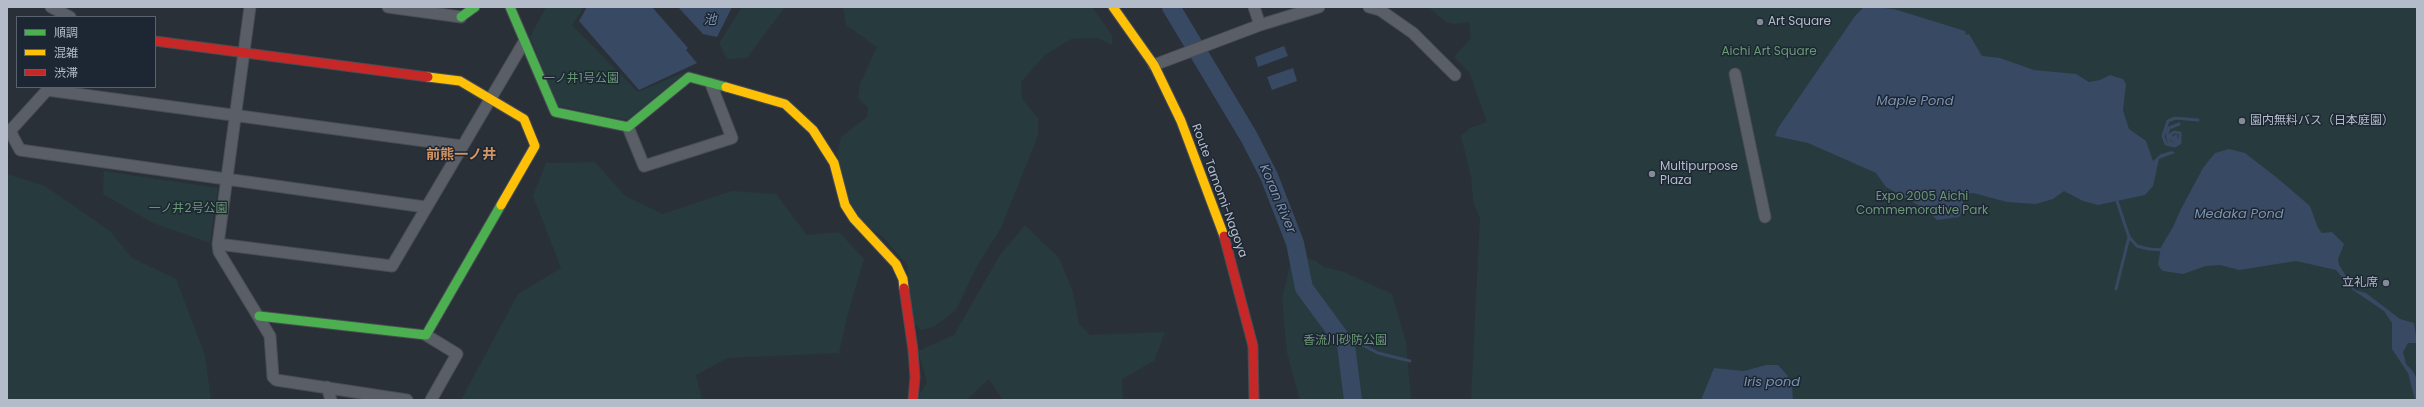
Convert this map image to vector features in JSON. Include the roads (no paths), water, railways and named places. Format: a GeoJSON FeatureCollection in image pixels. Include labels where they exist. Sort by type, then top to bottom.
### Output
{"type":"FeatureCollection","features":[{"type":"Feature","properties":{"kind":"street"},"geometry":{"type":"LineString","coordinates":[[51,7],[68,16]]}},
{"type":"Feature","properties":{"kind":"street"},"geometry":{"type":"LineString","coordinates":[[250,7],[228,179],[218,244],[219,252],[270,336],[273,377],[276,380],[407,400]]}},
{"type":"Feature","properties":{"kind":"street"},"geometry":{"type":"LineString","coordinates":[[388,7],[461,17],[475,7]]}},
{"type":"Feature","properties":{"kind":"street"},"geometry":{"type":"LineString","coordinates":[[510,7],[555,112],[628,127]]}},
{"type":"Feature","properties":{"kind":"street","name":"Route Tamomi-Nagoya"},"geometry":{"type":"LineString","coordinates":[[1113,7],[1154,64],[1181,121],[1230,254],[1253,346],[1254,400]]}},
{"type":"Feature","properties":{"kind":"street"},"geometry":{"type":"LineString","coordinates":[[1254,7],[1260,25]]}},
{"type":"Feature","properties":{"kind":"street"},"geometry":{"type":"LineString","coordinates":[[1154,64],[1215,40],[1320,7]]}},
{"type":"Feature","properties":{"kind":"street"},"geometry":{"type":"LineString","coordinates":[[1369,7],[1380,10],[1409,30],[1435,53],[1455,75]]}},
{"type":"Feature","properties":{"kind":"street"},"geometry":{"type":"LineString","coordinates":[[156,41],[460,81],[524,119],[535,146],[426,335]]}},
{"type":"Feature","properties":{"kind":"street"},"geometry":{"type":"LineString","coordinates":[[218,244],[392,266],[524,42]]}},
{"type":"Feature","properties":{"kind":"street"},"geometry":{"type":"LineString","coordinates":[[1735,74],[1765,217]]}},
{"type":"Feature","properties":{"kind":"street"},"geometry":{"type":"LineString","coordinates":[[628,127],[689,78],[785,104],[814,130],[834,163],[845,205],[854,219],[896,264],[903,279],[913,350],[915,377],[913,400]]}},
{"type":"Feature","properties":{"kind":"street"},"geometry":{"type":"LineString","coordinates":[[628,127],[644,166],[732,138],[711,84]]}},
{"type":"Feature","properties":{"kind":"street"},"geometry":{"type":"LineString","coordinates":[[425,208],[20,150],[10,131],[48,89],[462,146]]}},
{"type":"Feature","properties":{"kind":"street"},"geometry":{"type":"LineString","coordinates":[[259,316],[426,335],[457,354],[431,400]]}},
{"type":"Feature","properties":{"kind":"street"},"geometry":{"type":"LineString","coordinates":[[327,388],[331,400]]}},
{"type":"Feature","properties":{"kind":"water"},"geometry":{"type":"Polygon","coordinates":[[[587,7],[652,7],[688,48],[686,50],[697,63],[639,90],[579,21],[587,7]]]}},
{"type":"Feature","properties":{"kind":"water","name":"池"},"geometry":{"type":"Polygon","coordinates":[[[678,7],[732,7],[717,37],[703,34],[678,7]]]}},
{"type":"Feature","properties":{"kind":"water","name":"Maple Pond"},"geometry":{"type":"Polygon","coordinates":[[[1873,7],[1894,9],[1965,31],[1966,35],[1969,34],[1982,56],[2000,58],[2034,70],[2076,74],[2089,82],[2100,80],[2110,75],[2123,79],[2126,84],[2123,110],[2129,129],[2146,141],[2153,161],[2161,154],[2172,151],[2175,153],[2159,159],[2153,186],[2145,195],[2098,205],[2083,201],[2064,191],[2053,199],[2036,204],[2007,202],[1973,193],[1967,194],[1963,199],[1963,210],[1959,217],[1937,220],[1927,210],[1886,187],[1876,173],[1808,143],[1775,136],[1778,128],[1855,16],[1863,8],[1873,7]]]}},
{"type":"Feature","properties":{"kind":"water"},"geometry":{"type":"Polygon","coordinates":[[[1284,46],[1288,56],[1258,67],[1255,57],[1284,46]]]}},
{"type":"Feature","properties":{"kind":"water"},"geometry":{"type":"Polygon","coordinates":[[[1293,68],[1297,81],[1272,90],[1267,77],[1293,68]]]}},
{"type":"Feature","properties":{"kind":"water","name":"Medaka Pond"},"geometry":{"type":"Polygon","coordinates":[[[2229,149],[2245,153],[2276,177],[2310,206],[2318,228],[2322,233],[2332,232],[2344,244],[2338,259],[2339,265],[2355,290],[2366,293],[2400,319],[2414,323],[2417,343],[2408,343],[2403,352],[2406,364],[2416,377],[2417,400],[2415,400],[2408,373],[2392,349],[2392,323],[2384,311],[2353,290],[2336,270],[2296,261],[2239,270],[2220,265],[2206,266],[2183,274],[2163,271],[2160,268],[2158,264],[2161,247],[2173,227],[2203,168],[2215,153],[2229,149]]]}},
{"type":"Feature","properties":{"kind":"water","name":"Iris pond"},"geometry":{"type":"Polygon","coordinates":[[[1766,365],[1778,365],[1787,375],[1792,386],[1793,400],[1701,400],[1714,368],[1744,371],[1766,365]]]}},
{"type":"Feature","properties":{"kind":"waterway","name":"Koran River"},"geometry":{"type":"LineString","coordinates":[[1171,7],[1249,137],[1269,176],[1295,243],[1304,288],[1346,345],[1353,400]]}},
{"type":"Feature","properties":{"kind":"waterway"},"geometry":{"type":"LineString","coordinates":[[2174,137],[2176,136],[2176,139],[2172,140],[2170,135],[2174,132],[2180,133],[2180,143],[2175,146],[2166,144],[2163,136],[2168,121],[2175,118],[2198,120]]}},
{"type":"Feature","properties":{"kind":"waterway"},"geometry":{"type":"LineString","coordinates":[[2179,124],[2169,128],[2167,134],[2169,142],[2172,144],[2180,138]]}},
{"type":"Feature","properties":{"kind":"waterway"},"geometry":{"type":"LineString","coordinates":[[2116,198],[2129,237],[2137,246],[2149,249],[2164,250]]}},
{"type":"Feature","properties":{"kind":"waterway"},"geometry":{"type":"LineString","coordinates":[[2116,289],[2129,237]]}},
{"type":"Feature","properties":{"kind":"waterway"},"geometry":{"type":"LineString","coordinates":[[1336,331],[1378,353],[1410,361]]}},
{"type":"Feature","properties":{"kind":"place","name":"Art Square"},"geometry":{"type":"Point","coordinates":[1760,22]}},
{"type":"Feature","properties":{"kind":"place","name":"園内無料バス（日本庭園）"},"geometry":{"type":"Point","coordinates":[2242,121]}},
{"type":"Feature","properties":{"kind":"place","name":"Multipurpose Plaza"},"geometry":{"type":"Point","coordinates":[1652,174]}},
{"type":"Feature","properties":{"kind":"place","name":"立礼席"},"geometry":{"type":"Point","coordinates":[2386,283]}},
{"type":"Feature","properties":{"kind":"district","name":"前熊一ノ井"},"geometry":{"type":"Point","coordinates":[461,155]}},
{"type":"Feature","properties":{"kind":"park label","name":"Aichi Art Square"},"geometry":{"type":"Point","coordinates":[1769,52]}},
{"type":"Feature","properties":{"kind":"park label","name":"一ノ井1号公園"},"geometry":{"type":"Point","coordinates":[581,79]}},
{"type":"Feature","properties":{"kind":"park label","name":"Expo 2005 Aichi Commemorative Park"},"geometry":{"type":"Point","coordinates":[1922,204]}},
{"type":"Feature","properties":{"kind":"park label","name":"一ノ井2号公園"},"geometry":{"type":"Point","coordinates":[188,209]}},
{"type":"Feature","properties":{"kind":"park label","name":"香流川砂防公園"},"geometry":{"type":"Point","coordinates":[1345,341]}}]}
